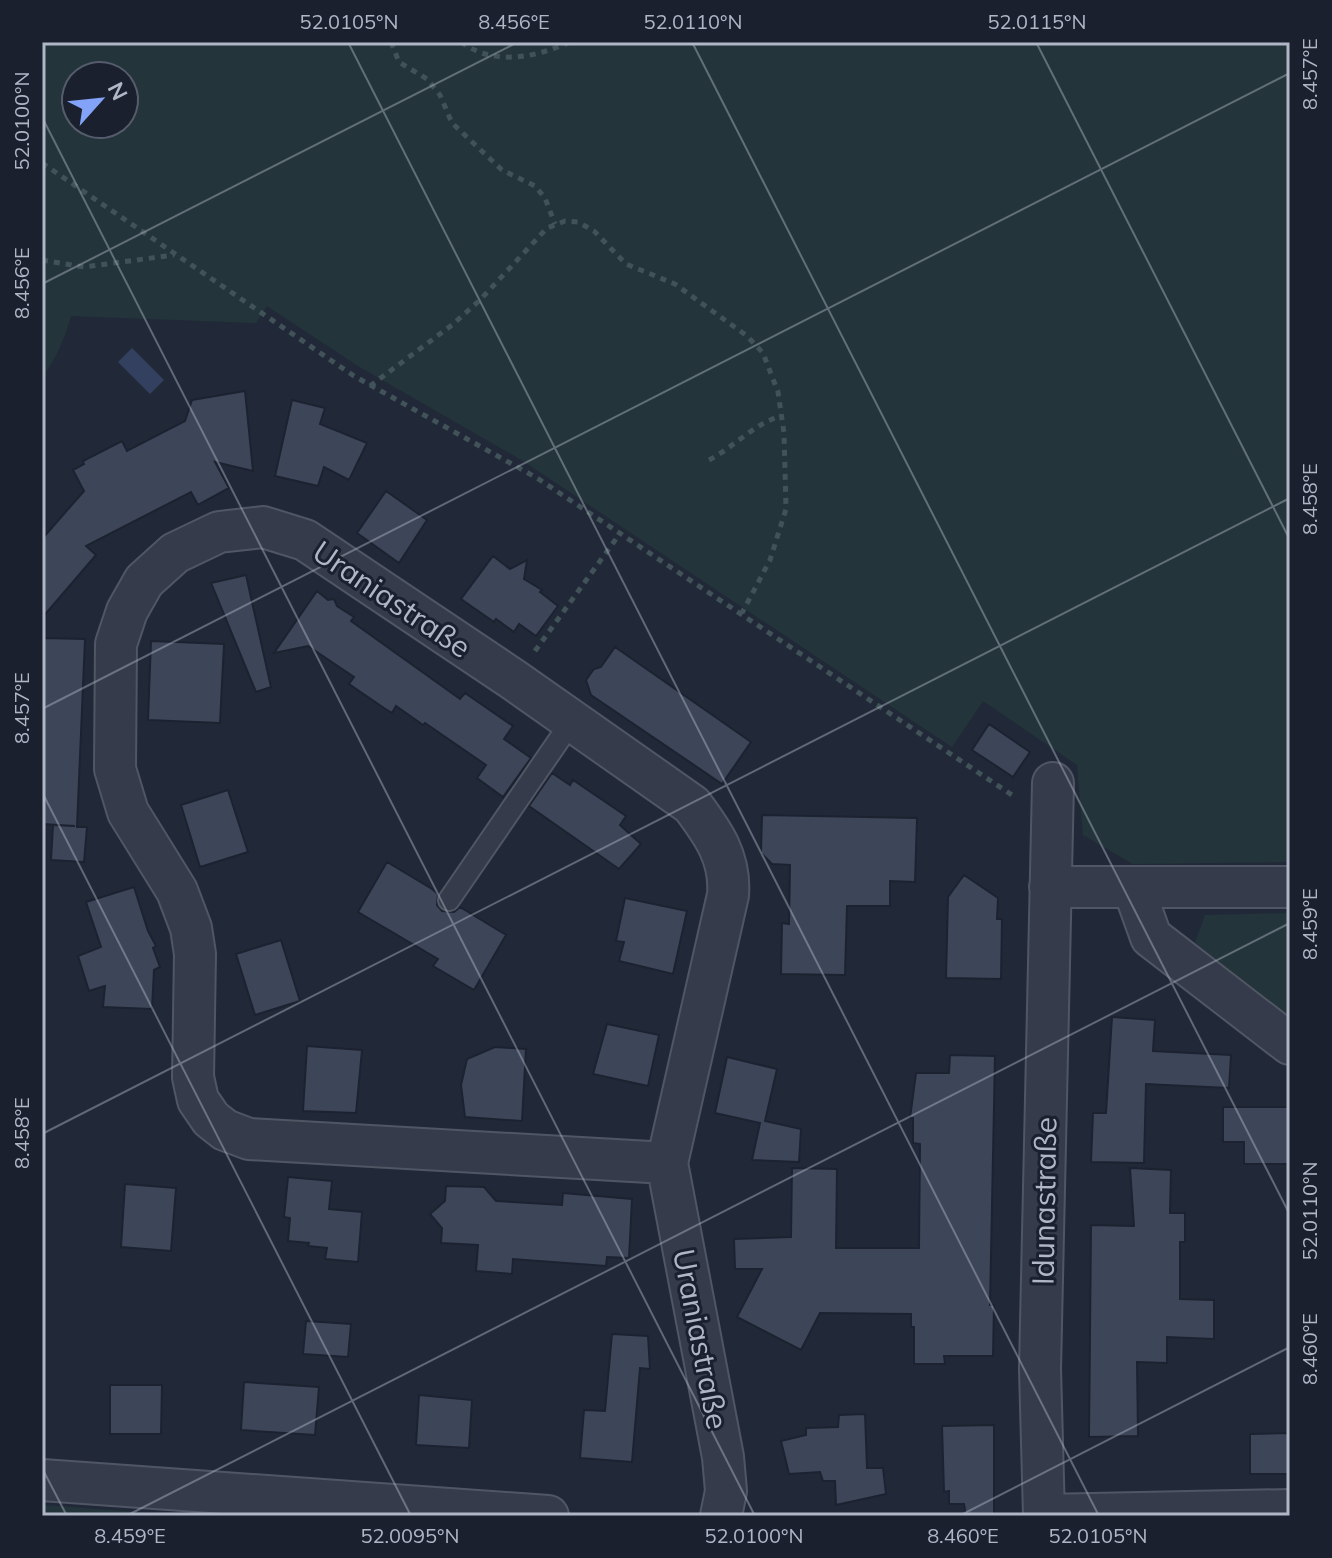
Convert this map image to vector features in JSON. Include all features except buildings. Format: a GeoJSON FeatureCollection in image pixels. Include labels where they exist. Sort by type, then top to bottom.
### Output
{"type":"FeatureCollection","features":[{"type":"Feature","properties":{"kind":"street","name":"Uraniastraße"},"geometry":{"type":"LineString","coordinates":[[667,1163],[249,1139],[225,1130],[211,1119],[198,1100],[193,1077],[195,954],[191,928],[177,891],[128,812],[115,769],[116,644],[127,611],[144,581],[175,553],[219,532],[263,527],[318,547],[692,805],[711,830],[723,852],[729,878],[728,895],[667,1163],[723,1457],[726,1491],[721,1516]]}},
{"type":"Feature","properties":{"kind":"street","name":"Idunastraße"},"geometry":{"type":"LineString","coordinates":[[1044,1516],[1040,1369],[1053,783]]}},
{"type":"Feature","properties":{"kind":"street"},"geometry":{"type":"LineString","coordinates":[[1050,887],[1290,887]]}},
{"type":"Feature","properties":{"kind":"street"},"geometry":{"type":"LineString","coordinates":[[1133,887],[1151,937],[1290,1044]]}},
{"type":"Feature","properties":{"kind":"street"},"geometry":{"type":"LineString","coordinates":[[42,1480],[548,1516]]}},
{"type":"Feature","properties":{"kind":"street"},"geometry":{"type":"LineString","coordinates":[[1044,1516],[1290,1510]]}},
{"type":"Feature","properties":{"kind":"lane"},"geometry":{"type":"LineString","coordinates":[[449,900],[572,721]]}},
{"type":"Feature","properties":{"kind":"path"},"geometry":{"type":"LineString","coordinates":[[391,42],[399,62],[427,79],[440,95],[452,123],[502,170],[535,186],[545,198],[555,224]]}},
{"type":"Feature","properties":{"kind":"path"},"geometry":{"type":"LineString","coordinates":[[461,42],[476,53],[494,57],[523,56],[570,42]]}},
{"type":"Feature","properties":{"kind":"path"},"geometry":{"type":"LineString","coordinates":[[42,163],[370,386],[537,478],[621,532],[1052,823]]}},
{"type":"Feature","properties":{"kind":"path"},"geometry":{"type":"LineString","coordinates":[[370,386],[452,325],[480,300],[547,228],[565,221],[578,222],[594,231],[626,264],[675,284],[747,336],[763,353],[778,392],[784,433],[786,509],[770,560],[742,613]]}},
{"type":"Feature","properties":{"kind":"path"},"geometry":{"type":"LineString","coordinates":[[42,260],[84,267],[174,255]]}},
{"type":"Feature","properties":{"kind":"path"},"geometry":{"type":"LineString","coordinates":[[709,460],[729,450],[769,419],[781,416]]}},
{"type":"Feature","properties":{"kind":"path"},"geometry":{"type":"LineString","coordinates":[[514,680],[621,532]]}},
{"type":"Feature","properties":{"kind":"shaded area"},"geometry":{"type":"Polygon","coordinates":[[[42,42],[1290,42],[1290,862],[1133,864],[1083,835],[1077,765],[983,701],[952,747],[523,461],[358,366],[267,306],[256,323],[71,316],[52,363],[42,377],[42,42]]]}},
{"type":"Feature","properties":{"kind":"shaded area"},"geometry":{"type":"Polygon","coordinates":[[[1290,913],[1290,1016],[1195,943],[1205,915],[1290,913]]]}},
{"type":"Feature","properties":{"kind":"shaded area"},"geometry":{"type":"Polygon","coordinates":[[[42,1505],[193,1516],[42,1516],[42,1505]]]}},
{"type":"Feature","properties":{"kind":"water"},"geometry":{"type":"Polygon","coordinates":[[[132,348],[164,380],[150,394],[118,362],[132,348]]]}}]}
